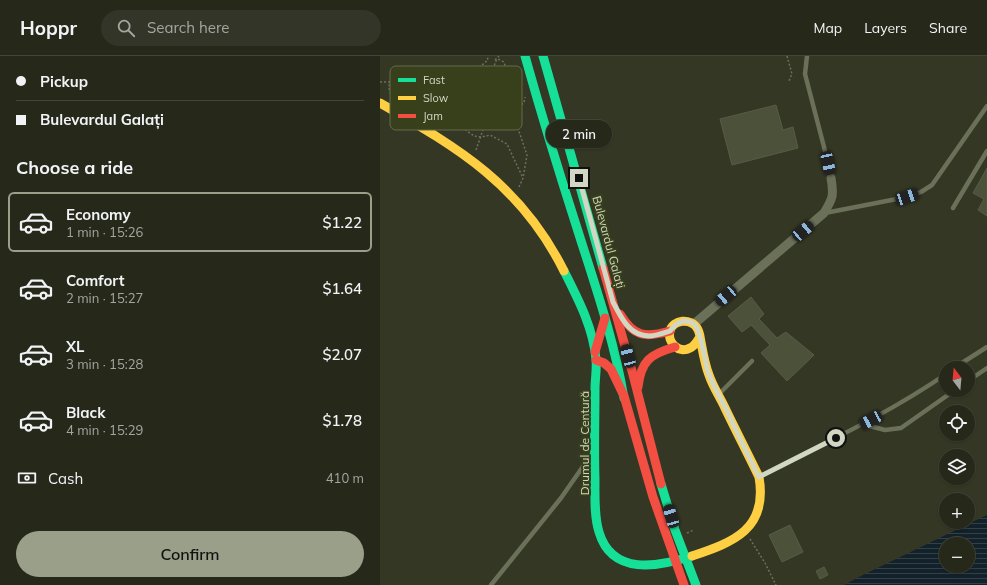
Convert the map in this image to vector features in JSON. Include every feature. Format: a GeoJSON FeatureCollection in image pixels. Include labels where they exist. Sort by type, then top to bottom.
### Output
{"type":"FeatureCollection","features":[{"type":"Feature","properties":{"kind":"main road","name":"Bulevardul Galați"},"geometry":{"type":"LineString","coordinates":[[525,56],[552,154],[610,334],[621,373],[624,398]]}},
{"type":"Feature","properties":{"kind":"main road","name":"Bulevardul Galați"},"geometry":{"type":"LineString","coordinates":[[543,56],[638,393],[649,443],[675,530],[696,585]]}},
{"type":"Feature","properties":{"kind":"main road","name":"Drumul de Centură"},"geometry":{"type":"LineString","coordinates":[[380,103],[390,109]]}},
{"type":"Feature","properties":{"kind":"main road","name":"Drumul de Centură"},"geometry":{"type":"LineString","coordinates":[[426,130],[472,161],[514,198],[549,242],[574,289],[586,317],[595,356],[594,449],[596,503],[599,531],[607,548],[618,558],[636,565],[658,565],[671,562],[718,546],[743,532],[753,523],[758,512],[761,491],[759,477],[708,372],[699,332],[694,324]]}},
{"type":"Feature","properties":{"kind":"main road"},"geometry":{"type":"LineString","coordinates":[[613,302],[622,320],[632,331],[641,335],[650,336],[670,331]]}},
{"type":"Feature","properties":{"kind":"main road"},"geometry":{"type":"LineString","coordinates":[[605,318],[595,356],[610,368],[624,398],[664,534],[684,585]]}},
{"type":"Feature","properties":{"kind":"main road"},"geometry":{"type":"LineString","coordinates":[[638,393],[639,378],[646,360],[653,354],[674,347],[670,337],[670,331],[673,326],[678,322],[684,321],[689,321],[694,324]]}},
{"type":"Feature","properties":{"kind":"main road"},"geometry":{"type":"LineString","coordinates":[[691,356],[692,349],[697,344],[700,337]]}},
{"type":"Feature","properties":{"kind":"main road","name":"Drumul de Centură"},"geometry":{"type":"LineString","coordinates":[[674,347],[691,356],[708,372]]}},
{"type":"Feature","properties":{"kind":"street"},"geometry":{"type":"LineString","coordinates":[[694,324],[824,213],[832,201],[833,192],[831,178]]}},
{"type":"Feature","properties":{"kind":"lane"},"geometry":{"type":"LineString","coordinates":[[807,56],[805,74],[831,178]]}},
{"type":"Feature","properties":{"kind":"lane"},"geometry":{"type":"LineString","coordinates":[[824,213],[907,197],[921,192],[932,185],[987,106]]}},
{"type":"Feature","properties":{"kind":"lane"},"geometry":{"type":"LineString","coordinates":[[953,208],[987,151]]}},
{"type":"Feature","properties":{"kind":"lane"},"geometry":{"type":"LineString","coordinates":[[965,361],[987,347]]}},
{"type":"Feature","properties":{"kind":"lane"},"geometry":{"type":"LineString","coordinates":[[719,394],[752,360]]}},
{"type":"Feature","properties":{"kind":"lane"},"geometry":{"type":"LineString","coordinates":[[975,376],[987,368]]}},
{"type":"Feature","properties":{"kind":"lane"},"geometry":{"type":"LineString","coordinates":[[759,477],[907,400],[939,379]]}},
{"type":"Feature","properties":{"kind":"lane"},"geometry":{"type":"LineString","coordinates":[[862,424],[885,430],[901,428],[945,397]]}},
{"type":"Feature","properties":{"kind":"lane"},"geometry":{"type":"LineString","coordinates":[[491,585],[561,498],[565,490],[581,471],[594,449]]}},
{"type":"Feature","properties":{"kind":"path"},"geometry":{"type":"LineString","coordinates":[[481,66],[488,60],[487,56]]}},
{"type":"Feature","properties":{"kind":"path"},"geometry":{"type":"LineString","coordinates":[[494,66],[499,56]]}},
{"type":"Feature","properties":{"kind":"path"},"geometry":{"type":"LineString","coordinates":[[787,56],[792,74],[789,81]]}},
{"type":"Feature","properties":{"kind":"path"},"geometry":{"type":"LineString","coordinates":[[495,62],[498,59],[504,62],[505,66]]}},
{"type":"Feature","properties":{"kind":"path"},"geometry":{"type":"LineString","coordinates":[[380,82],[390,82],[388,86],[390,93]]}},
{"type":"Feature","properties":{"kind":"path"},"geometry":{"type":"LineString","coordinates":[[522,104],[524,103],[525,97],[524,91]]}},
{"type":"Feature","properties":{"kind":"path"},"geometry":{"type":"LineString","coordinates":[[465,130],[470,134],[481,137],[490,135],[506,144],[523,178]]}},
{"type":"Feature","properties":{"kind":"path"},"geometry":{"type":"LineString","coordinates":[[472,161],[483,130]]}},
{"type":"Feature","properties":{"kind":"path"},"geometry":{"type":"LineString","coordinates":[[514,198],[523,178],[527,155],[519,130]]}},
{"type":"Feature","properties":{"kind":"path"},"geometry":{"type":"LineString","coordinates":[[685,534],[694,530]]}},
{"type":"Feature","properties":{"kind":"path"},"geometry":{"type":"LineString","coordinates":[[743,532],[751,540],[776,585]]}},
{"type":"Feature","properties":{"kind":"water"},"geometry":{"type":"Polygon","coordinates":[[[987,515],[987,585],[844,585],[939,538],[939,573],[975,573],[975,537],[942,537],[958,529],[975,529],[975,521],[987,515]]]}},
{"type":"Feature","properties":{"kind":"building"},"geometry":{"type":"Polygon","coordinates":[[[776,105],[783,130],[793,127],[798,148],[732,165],[720,119],[776,105]]]}},
{"type":"Feature","properties":{"kind":"building"},"geometry":{"type":"Polygon","coordinates":[[[987,168],[987,216],[978,210],[984,199],[973,193],[987,168]]]}},
{"type":"Feature","properties":{"kind":"building"},"geometry":{"type":"Polygon","coordinates":[[[751,297],[764,314],[759,319],[777,338],[786,332],[814,355],[787,381],[761,353],[770,345],[751,325],[742,332],[728,316],[751,297]]]}},
{"type":"Feature","properties":{"kind":"building"},"geometry":{"type":"Polygon","coordinates":[[[790,525],[803,552],[782,562],[769,535],[790,525]]]}},
{"type":"Feature","properties":{"kind":"building"},"geometry":{"type":"Polygon","coordinates":[[[824,567],[828,575],[820,579],[816,571],[824,567]]]}},
{"type":"Feature","properties":{"kind":"traffic: fast"},"geometry":{"type":"LineString","coordinates":[[525,56],[556,162],[603,311],[615,354],[624,398]]}},
{"type":"Feature","properties":{"kind":"traffic: fast"},"geometry":{"type":"LineString","coordinates":[[543,56],[603,268]]}},
{"type":"Feature","properties":{"kind":"traffic: fast"},"geometry":{"type":"LineString","coordinates":[[564,271],[588,324],[592,336],[596,359],[595,506],[597,526],[605,546],[614,556],[625,562],[638,565],[665,563],[692,556]]}},
{"type":"Feature","properties":{"kind":"traffic: fast"},"geometry":{"type":"LineString","coordinates":[[661,484],[675,530],[696,585]]}},
{"type":"Feature","properties":{"kind":"traffic: slow"},"geometry":{"type":"LineString","coordinates":[[380,103],[390,109]]}},
{"type":"Feature","properties":{"kind":"traffic: slow"},"geometry":{"type":"LineString","coordinates":[[425,130],[462,154],[486,172],[508,192],[528,215],[547,241],[564,271]]}},
{"type":"Feature","properties":{"kind":"traffic: slow"},"geometry":{"type":"LineString","coordinates":[[692,556],[734,539],[745,531],[753,521],[758,509],[760,495],[759,477],[711,379],[705,363],[700,335],[698,330],[691,323],[682,321],[675,324],[670,331],[670,340],[675,346],[682,350],[695,345],[700,337]]}},
{"type":"Feature","properties":{"kind":"traffic: jam"},"geometry":{"type":"LineString","coordinates":[[603,268],[632,371],[661,484]]}},
{"type":"Feature","properties":{"kind":"traffic: jam"},"geometry":{"type":"LineString","coordinates":[[620,314],[630,327],[641,334],[654,335],[670,331]]}},
{"type":"Feature","properties":{"kind":"traffic: jam"},"geometry":{"type":"LineString","coordinates":[[595,352],[605,318]]}},
{"type":"Feature","properties":{"kind":"traffic: jam"},"geometry":{"type":"LineString","coordinates":[[638,387],[639,378],[644,365],[648,360],[659,353],[675,347]]}},
{"type":"Feature","properties":{"kind":"traffic: jam"},"geometry":{"type":"LineString","coordinates":[[596,360],[604,363],[611,369],[624,396],[653,497],[684,585]]}},
{"type":"Feature","properties":{"kind":"route"},"geometry":{"type":"LineString","coordinates":[[579,178],[613,302],[622,320],[632,331],[641,335],[650,336],[670,331],[678,322],[684,321],[689,321],[698,328],[708,372],[759,477],[836,438]]}}]}
